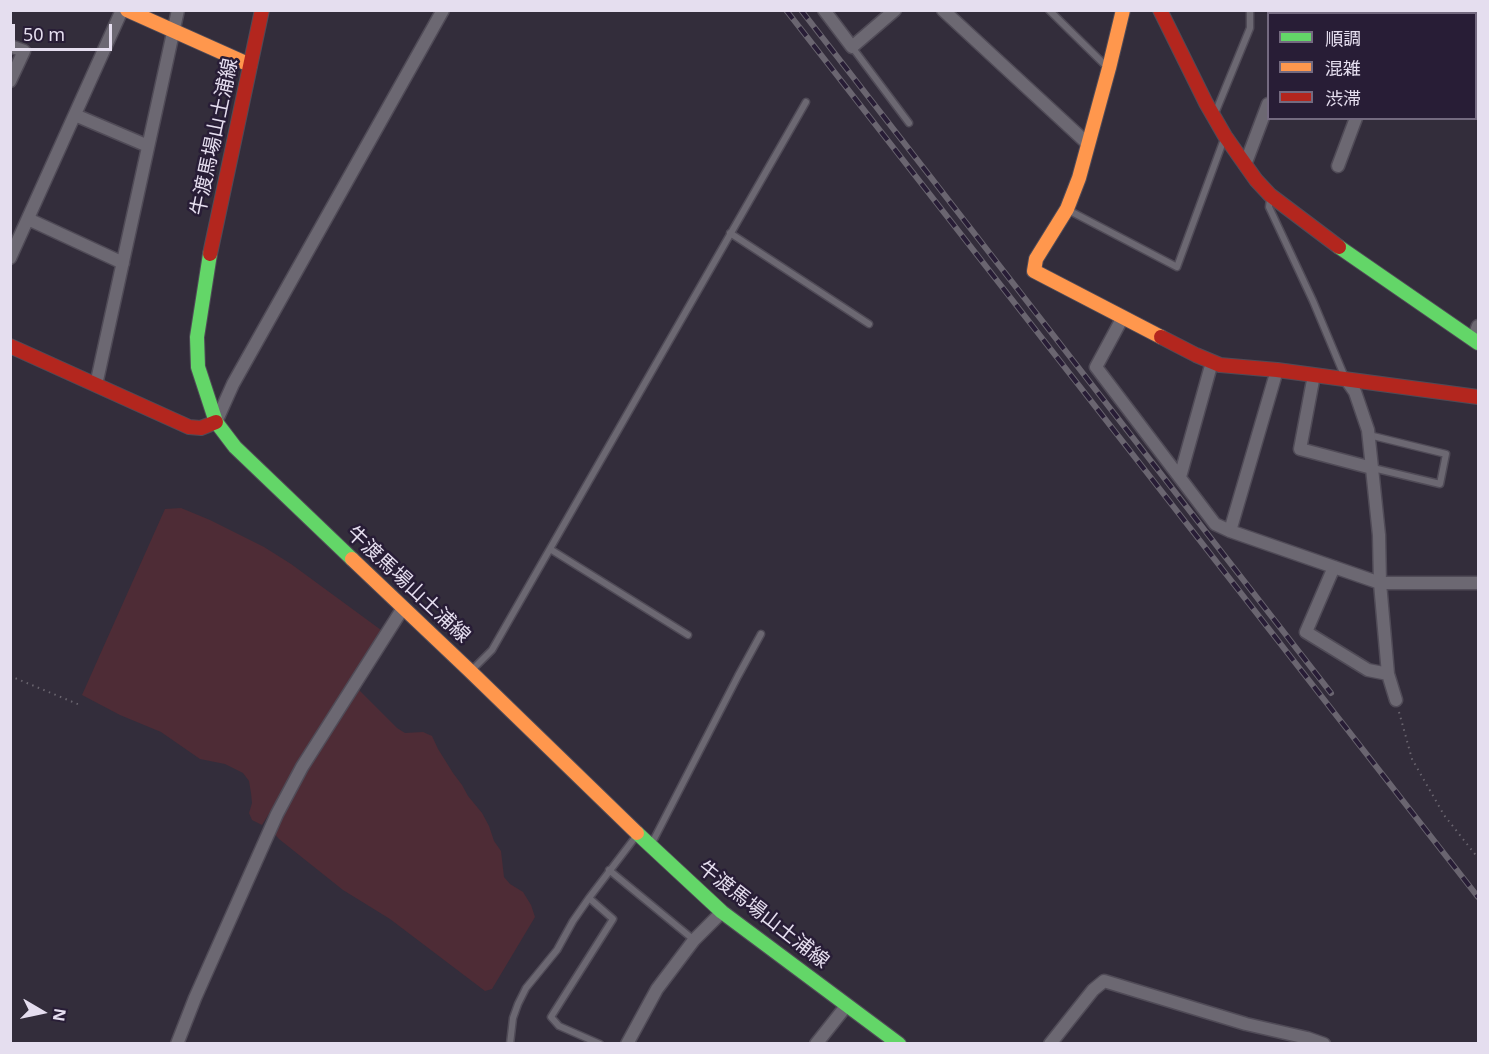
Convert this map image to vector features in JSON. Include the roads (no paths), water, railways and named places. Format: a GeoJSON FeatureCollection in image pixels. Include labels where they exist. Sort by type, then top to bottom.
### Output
{"type":"FeatureCollection","features":[{"type":"Feature","properties":{"kind":"street"},"geometry":{"type":"LineString","coordinates":[[10,258],[124,10],[250,65]]}},
{"type":"Feature","properties":{"kind":"street"},"geometry":{"type":"LineString","coordinates":[[96,385],[178,10]]}},
{"type":"Feature","properties":{"kind":"street","name":"牛渡馬場山土浦線"},"geometry":{"type":"LineString","coordinates":[[262,10],[212,244],[197,338],[198,367],[216,422],[256,469],[470,671],[637,834],[722,912],[899,1044]]}},
{"type":"Feature","properties":{"kind":"street"},"geometry":{"type":"LineString","coordinates":[[10,346],[189,427],[201,428],[216,422],[233,384],[443,10]]}},
{"type":"Feature","properties":{"kind":"street"},"geometry":{"type":"LineString","coordinates":[[824,10],[852,47],[895,10]]}},
{"type":"Feature","properties":{"kind":"street"},"geometry":{"type":"LineString","coordinates":[[943,10],[1088,144]]}},
{"type":"Feature","properties":{"kind":"street"},"geometry":{"type":"LineString","coordinates":[[1123,10],[1079,178],[1067,209],[1036,259],[1034,271],[1196,355],[1220,365],[1277,370],[1479,397]]}},
{"type":"Feature","properties":{"kind":"street"},"geometry":{"type":"LineString","coordinates":[[1160,10],[1225,136],[1256,180],[1270,195],[1325,237],[1477,336]]}},
{"type":"Feature","properties":{"kind":"street"},"geometry":{"type":"LineString","coordinates":[[10,46],[24,51],[10,81]]}},
{"type":"Feature","properties":{"kind":"street"},"geometry":{"type":"LineString","coordinates":[[1245,165],[1267,109]]}},
{"type":"Feature","properties":{"kind":"street"},"geometry":{"type":"LineString","coordinates":[[75,115],[148,146]]}},
{"type":"Feature","properties":{"kind":"street"},"geometry":{"type":"LineString","coordinates":[[1338,166],[1355,120]]}},
{"type":"Feature","properties":{"kind":"street"},"geometry":{"type":"LineString","coordinates":[[28,219],[123,263]]}},
{"type":"Feature","properties":{"kind":"street"},"geometry":{"type":"LineString","coordinates":[[1123,317],[1096,368],[1215,524],[1380,583],[1479,583]]}},
{"type":"Feature","properties":{"kind":"street"},"geometry":{"type":"LineString","coordinates":[[1180,477],[1212,362]]}},
{"type":"Feature","properties":{"kind":"street"},"geometry":{"type":"LineString","coordinates":[[1230,531],[1277,370]]}},
{"type":"Feature","properties":{"kind":"street"},"geometry":{"type":"LineString","coordinates":[[1314,375],[1300,449],[1372,468]]}},
{"type":"Feature","properties":{"kind":"street"},"geometry":{"type":"LineString","coordinates":[[1346,379],[1355,392],[1368,435],[1379,535],[1380,583],[1388,674],[1396,700]]}},
{"type":"Feature","properties":{"kind":"street"},"geometry":{"type":"LineString","coordinates":[[1334,567],[1306,632],[1368,670],[1388,674]]}},
{"type":"Feature","properties":{"kind":"street"},"geometry":{"type":"LineString","coordinates":[[177,1044],[195,998],[277,814],[302,766],[403,608]]}},
{"type":"Feature","properties":{"kind":"street"},"geometry":{"type":"LineString","coordinates":[[627,1044],[657,989],[694,940],[722,912]]}},
{"type":"Feature","properties":{"kind":"street"},"geometry":{"type":"LineString","coordinates":[[1050,1044],[1093,990],[1104,981],[1246,1024],[1324,1044]]}},
{"type":"Feature","properties":{"kind":"street"},"geometry":{"type":"LineString","coordinates":[[816,1044],[848,1005]]}},
{"type":"Feature","properties":{"kind":"lane"},"geometry":{"type":"LineString","coordinates":[[1049,10],[1109,68]]}},
{"type":"Feature","properties":{"kind":"lane"},"geometry":{"type":"LineString","coordinates":[[1214,117],[1250,28],[1250,10]]}},
{"type":"Feature","properties":{"kind":"lane"},"geometry":{"type":"LineString","coordinates":[[852,47],[909,123]]}},
{"type":"Feature","properties":{"kind":"lane"},"geometry":{"type":"LineString","coordinates":[[470,671],[492,650],[806,102]]}},
{"type":"Feature","properties":{"kind":"lane"},"geometry":{"type":"LineString","coordinates":[[1067,209],[1177,267],[1225,136]]}},
{"type":"Feature","properties":{"kind":"lane"},"geometry":{"type":"LineString","coordinates":[[1270,195],[1269,207],[1313,300],[1346,379]]}},
{"type":"Feature","properties":{"kind":"lane"},"geometry":{"type":"LineString","coordinates":[[730,233],[869,324]]}},
{"type":"Feature","properties":{"kind":"lane"},"geometry":{"type":"LineString","coordinates":[[1368,435],[1446,454],[1440,484],[1372,468]]}},
{"type":"Feature","properties":{"kind":"lane"},"geometry":{"type":"LineString","coordinates":[[550,549],[688,635]]}},
{"type":"Feature","properties":{"kind":"lane"},"geometry":{"type":"LineString","coordinates":[[650,846],[762,634]]}},
{"type":"Feature","properties":{"kind":"lane"},"geometry":{"type":"LineString","coordinates":[[510,1044],[513,1018],[526,988],[557,950],[573,921],[637,834]]}},
{"type":"Feature","properties":{"kind":"lane"},"geometry":{"type":"LineString","coordinates":[[609,870],[694,940]]}},
{"type":"Feature","properties":{"kind":"lane"},"geometry":{"type":"LineString","coordinates":[[589,898],[613,919],[551,1017],[559,1026],[600,1044]]}},
{"type":"Feature","properties":{"kind":"railway"},"geometry":{"type":"LineString","coordinates":[[786,10],[1478,897]]}},
{"type":"Feature","properties":{"kind":"railway"},"geometry":{"type":"LineString","coordinates":[[801,10],[1331,693]]}}]}
